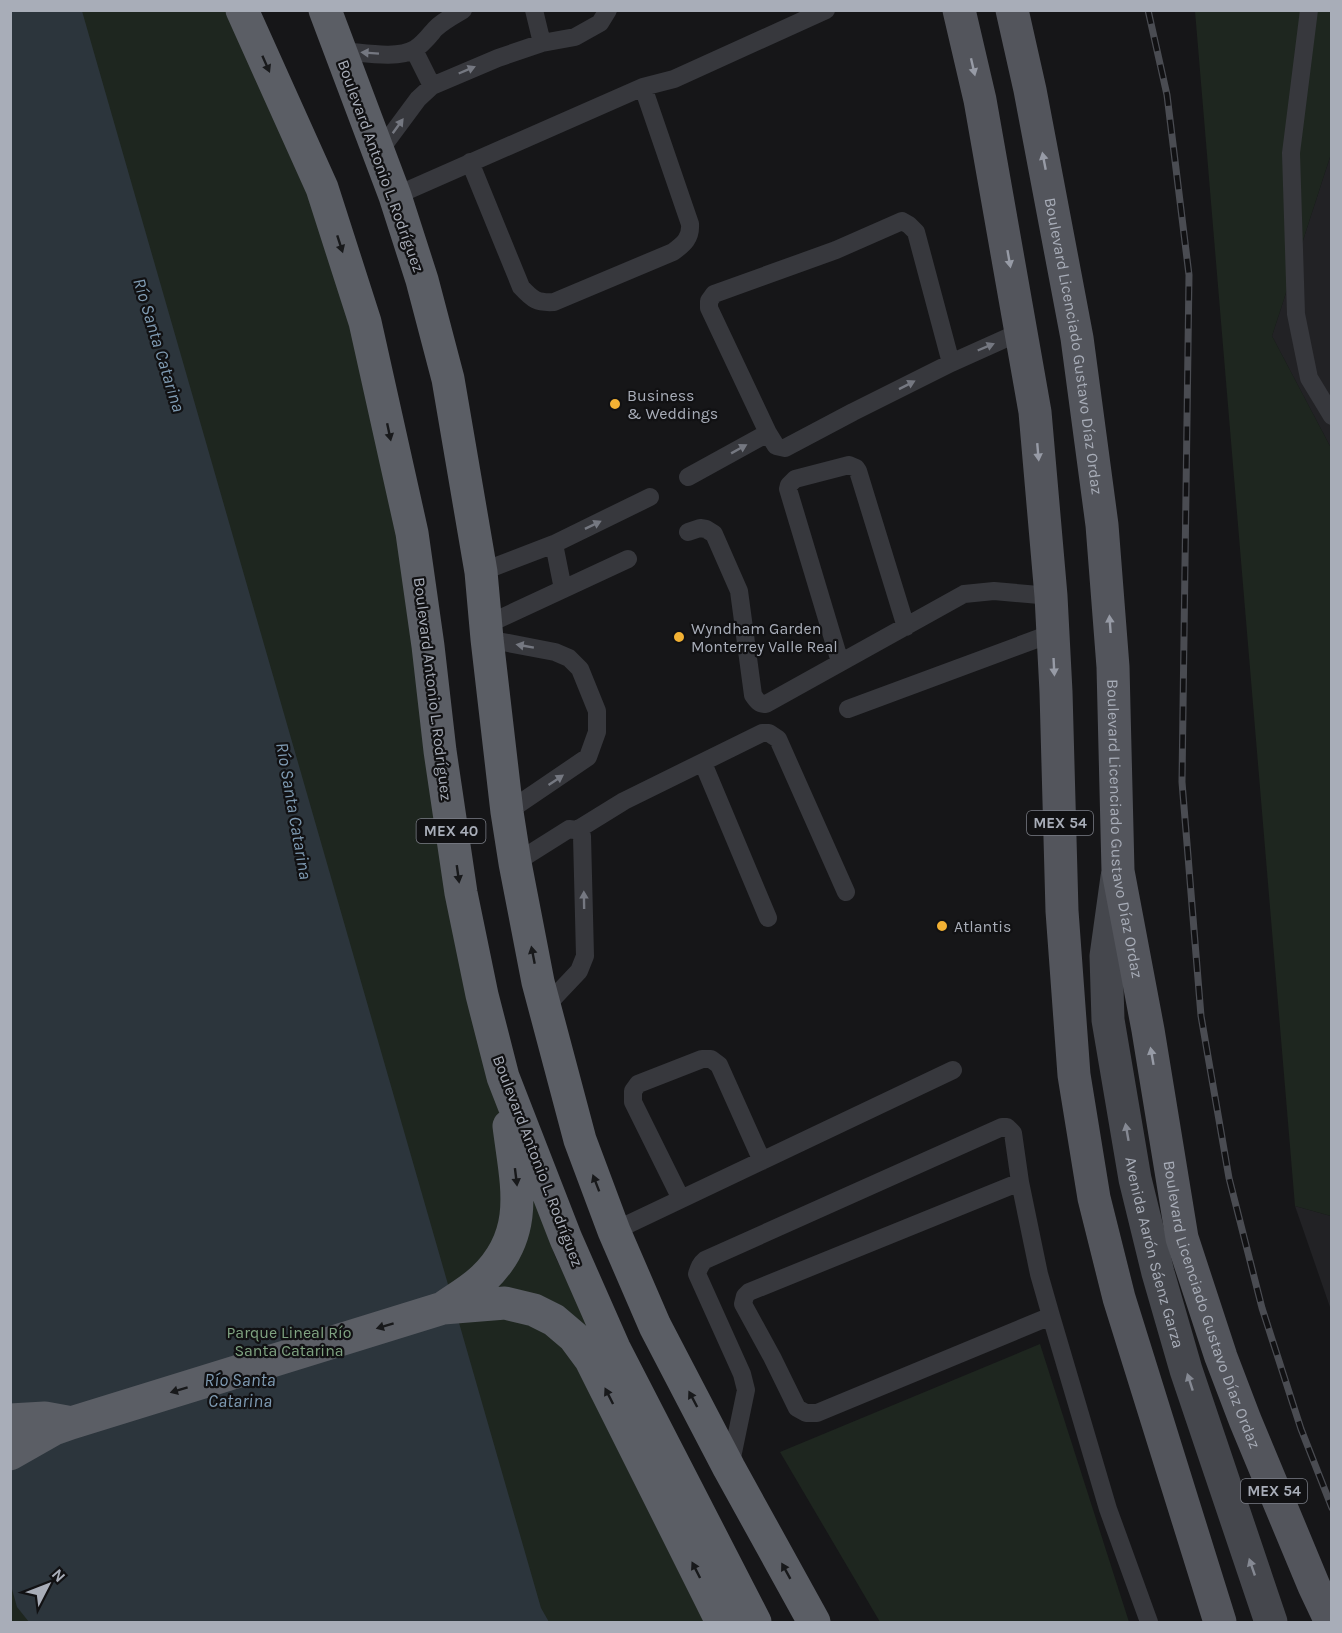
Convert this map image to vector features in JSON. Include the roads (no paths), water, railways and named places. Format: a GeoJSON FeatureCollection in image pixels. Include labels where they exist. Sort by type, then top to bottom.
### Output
{"type":"FeatureCollection","features":[{"type":"Feature","properties":{"kind":"highway","name":"Boulevard Antonio L. Rodríguez"},"geometry":{"type":"LineString","coordinates":[[242,10],[322,188],[365,322],[412,533],[460,893],[503,1077],[566,1239],[614,1348],[754,1623]]}},
{"type":"Feature","properties":{"kind":"highway","name":"Boulevard Antonio L. Rodríguez"},"geometry":{"type":"LineString","coordinates":[[325,10],[395,196],[422,280],[448,379],[481,572],[507,812],[515,863],[538,982],[580,1140],[614,1231],[655,1326],[814,1623]]}},
{"type":"Feature","properties":{"kind":"highway"},"geometry":{"type":"LineString","coordinates":[[442,1308],[484,1278],[505,1254],[515,1229],[518,1198],[503,1077]]}},
{"type":"Feature","properties":{"kind":"highway"},"geometry":{"type":"LineString","coordinates":[[10,1454],[54,1429],[71,1423],[442,1308],[505,1303],[534,1310],[554,1320],[574,1337],[591,1360],[722,1623]]}},
{"type":"Feature","properties":{"kind":"highway"},"geometry":{"type":"LineString","coordinates":[[10,1420],[45,1418],[71,1423]]}},
{"type":"Feature","properties":{"kind":"main road","name":"MEX 54"},"geometry":{"type":"LineString","coordinates":[[959,10],[980,100],[1035,412],[1051,596],[1062,911],[1073,1063],[1094,1198],[1119,1298],[1220,1623]]}},
{"type":"Feature","properties":{"kind":"main road","name":"Boulevard Licenciado Gustavo Díaz Ordaz"},"geometry":{"type":"LineString","coordinates":[[1011,10],[1030,90],[1077,338],[1102,525],[1113,667],[1118,871],[1148,1030],[1182,1238],[1240,1410],[1331,1623]]}},
{"type":"Feature","properties":{"kind":"main road","name":"Avenida Aarón Sáenz Garza"},"geometry":{"type":"LineString","coordinates":[[1118,871],[1106,956],[1108,1020],[1135,1179],[1158,1273],[1186,1370],[1271,1623]]}},
{"type":"Feature","properties":{"kind":"lane"},"geometry":{"type":"LineString","coordinates":[[340,51],[400,55],[414,50],[448,19],[463,10]]}},
{"type":"Feature","properties":{"kind":"lane"},"geometry":{"type":"LineString","coordinates":[[534,10],[542,43]]}},
{"type":"Feature","properties":{"kind":"lane"},"geometry":{"type":"LineString","coordinates":[[378,153],[418,99],[432,86],[498,58],[542,43],[575,37],[600,23],[608,10]]}},
{"type":"Feature","properties":{"kind":"lane"},"geometry":{"type":"LineString","coordinates":[[395,196],[643,87],[675,79],[826,10]]}},
{"type":"Feature","properties":{"kind":"lane"},"geometry":{"type":"LineString","coordinates":[[1309,10],[1291,153],[1296,314],[1309,378],[1332,416]]}},
{"type":"Feature","properties":{"kind":"lane"},"geometry":{"type":"LineString","coordinates":[[414,50],[432,86]]}},
{"type":"Feature","properties":{"kind":"lane"},"geometry":{"type":"LineString","coordinates":[[470,162],[521,287],[535,300],[544,303],[554,302],[673,252],[689,237],[690,224],[643,87]]}},
{"type":"Feature","properties":{"kind":"lane"},"geometry":{"type":"LineString","coordinates":[[951,363],[916,232],[902,221],[836,250],[714,294],[709,302],[709,308],[768,433],[776,446],[785,448],[951,363],[1022,331]]}},
{"type":"Feature","properties":{"kind":"lane"},"geometry":{"type":"LineString","coordinates":[[688,477],[768,433]]}},
{"type":"Feature","properties":{"kind":"lane"},"geometry":{"type":"LineString","coordinates":[[840,662],[788,489],[789,484],[795,478],[849,465],[856,468],[906,627]]}},
{"type":"Feature","properties":{"kind":"lane"},"geometry":{"type":"LineString","coordinates":[[481,572],[554,544],[650,497]]}},
{"type":"Feature","properties":{"kind":"lane"},"geometry":{"type":"LineString","coordinates":[[688,532],[700,528],[706,529],[714,534],[720,543],[739,591],[753,695],[759,703],[766,704],[964,594],[994,591],[1051,596]]}},
{"type":"Feature","properties":{"kind":"lane"},"geometry":{"type":"LineString","coordinates":[[554,544],[563,589]]}},
{"type":"Feature","properties":{"kind":"lane"},"geometry":{"type":"LineString","coordinates":[[487,632],[563,589],[628,559]]}},
{"type":"Feature","properties":{"kind":"lane"},"geometry":{"type":"LineString","coordinates":[[487,632],[569,658],[580,669],[597,711],[597,732],[588,757],[507,812]]}},
{"type":"Feature","properties":{"kind":"lane"},"geometry":{"type":"LineString","coordinates":[[848,709],[1053,633]]}},
{"type":"Feature","properties":{"kind":"lane"},"geometry":{"type":"LineString","coordinates":[[515,863],[570,829],[577,830],[624,801],[762,733],[769,733],[778,739],[846,892]]}},
{"type":"Feature","properties":{"kind":"lane"},"geometry":{"type":"LineString","coordinates":[[703,763],[768,918]]}},
{"type":"Feature","properties":{"kind":"lane"},"geometry":{"type":"LineString","coordinates":[[545,1007],[579,970],[585,956],[582,836],[577,830]]}},
{"type":"Feature","properties":{"kind":"lane"},"geometry":{"type":"LineString","coordinates":[[681,1199],[633,1102],[633,1091],[638,1084],[702,1059],[711,1059],[719,1065],[762,1161]]}},
{"type":"Feature","properties":{"kind":"lane"},"geometry":{"type":"LineString","coordinates":[[614,1231],[953,1070]]}},
{"type":"Feature","properties":{"kind":"lane"},"geometry":{"type":"LineString","coordinates":[[729,1468],[746,1390],[742,1374],[698,1274],[701,1264],[705,1260],[1002,1126],[1007,1127],[1013,1133],[1020,1182],[1039,1274],[1051,1316],[1108,1509],[1149,1623]]}},
{"type":"Feature","properties":{"kind":"lane"},"geometry":{"type":"LineString","coordinates":[[1020,1182],[749,1292],[743,1304],[797,1408],[806,1413],[817,1413],[1051,1316]]}},
{"type":"Feature","properties":{"kind":"water","name":"Río Santa Catarina"},"geometry":{"type":"Polygon","coordinates":[[[10,11],[82,11],[541,1608],[549,1622],[29,1622],[17,1607],[10,1582],[10,11]]]}},
{"type":"Feature","properties":{"kind":"railway"},"geometry":{"type":"LineString","coordinates":[[1148,10],[1167,95],[1189,275],[1182,782],[1201,1016],[1229,1178],[1262,1308],[1301,1429],[1332,1508]]}},
{"type":"Feature","properties":{"kind":"place","name":"Business & Weddings"},"geometry":{"type":"Point","coordinates":[615,404]}},
{"type":"Feature","properties":{"kind":"place","name":"Wyndham Garden Monterrey Valle Real"},"geometry":{"type":"Point","coordinates":[679,637]}},
{"type":"Feature","properties":{"kind":"place","name":"Atlantis"},"geometry":{"type":"Point","coordinates":[942,926]}},
{"type":"Feature","properties":{"kind":"park label","name":"Parque Lineal Río Santa Catarina"},"geometry":{"type":"Point","coordinates":[289,1341]}}]}
